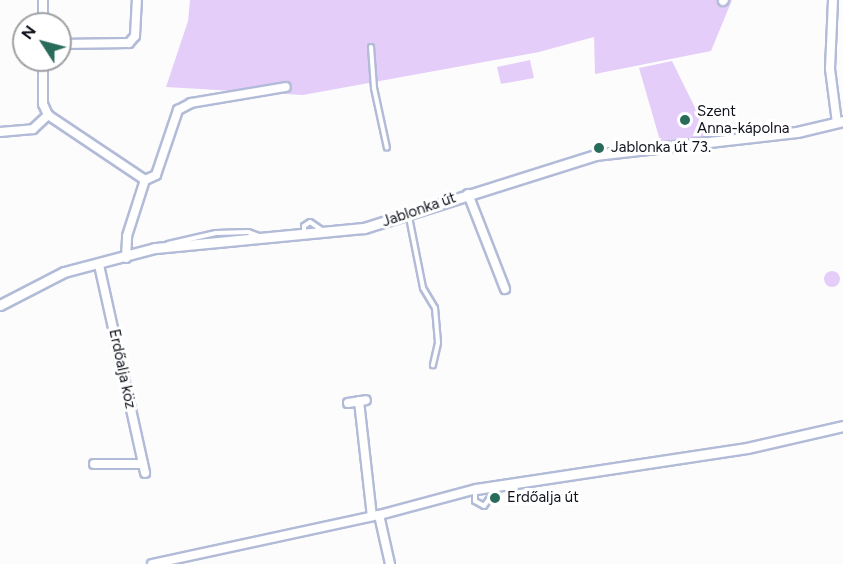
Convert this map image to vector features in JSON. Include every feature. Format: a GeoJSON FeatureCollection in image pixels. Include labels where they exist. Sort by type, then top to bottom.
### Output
{"type":"FeatureCollection","features":[{"type":"Feature","properties":{"kind":"street"},"geometry":{"type":"LineString","coordinates":[[72,44],[122,44],[134,40],[137,0]]}},
{"type":"Feature","properties":{"kind":"street"},"geometry":{"type":"LineString","coordinates":[[833,0],[830,69],[840,122]]}},
{"type":"Feature","properties":{"kind":"street"},"geometry":{"type":"LineString","coordinates":[[43,72],[43,104],[48,115],[145,180]]}},
{"type":"Feature","properties":{"kind":"street"},"geometry":{"type":"LineString","coordinates":[[126,258],[127,236],[145,180],[156,175],[178,110],[191,103],[286,87]]}},
{"type":"Feature","properties":{"kind":"street"},"geometry":{"type":"LineString","coordinates":[[0,132],[33,129],[48,115]]}},
{"type":"Feature","properties":{"kind":"street","name":"Jablonka út"},"geometry":{"type":"LineString","coordinates":[[0,305],[64,272],[166,247],[304,232],[325,232],[408,217],[468,194],[595,155],[742,139],[840,122]]}},
{"type":"Feature","properties":{"kind":"street"},"geometry":{"type":"LineString","coordinates":[[468,194],[505,289]]}},
{"type":"Feature","properties":{"kind":"street","name":"Erdőalja köz"},"geometry":{"type":"LineString","coordinates":[[99,265],[145,473]]}},
{"type":"Feature","properties":{"kind":"street"},"geometry":{"type":"LineString","coordinates":[[348,403],[362,400],[376,515],[390,564]]}},
{"type":"Feature","properties":{"kind":"street"},"geometry":{"type":"LineString","coordinates":[[152,564],[376,515],[476,489],[747,448],[843,426]]}},
{"type":"Feature","properties":{"kind":"street"},"geometry":{"type":"LineString","coordinates":[[94,464],[143,464]]}},
{"type":"Feature","properties":{"kind":"lane"},"geometry":{"type":"LineString","coordinates":[[371,47],[374,88],[387,148]]}},
{"type":"Feature","properties":{"kind":"lane"},"geometry":{"type":"LineString","coordinates":[[408,217],[423,288],[435,308],[438,343],[433,365]]}},
{"type":"Feature","properties":{"kind":"lane"},"geometry":{"type":"LineString","coordinates":[[476,489],[475,501],[484,506],[499,486]]}},
{"type":"Feature","properties":{"kind":"shaded area"},"geometry":{"type":"Polygon","coordinates":[[[190,0],[732,0],[711,51],[595,74],[594,37],[539,52],[303,95],[166,87],[188,21],[190,0]]]}},
{"type":"Feature","properties":{"kind":"shaded area"},"geometry":{"type":"Polygon","coordinates":[[[530,60],[534,78],[501,84],[497,67],[530,60]]]}},
{"type":"Feature","properties":{"kind":"shaded area"},"geometry":{"type":"Polygon","coordinates":[[[672,61],[710,138],[661,144],[639,68],[672,61]]]}},
{"type":"Feature","properties":{"kind":"shaded area"},"geometry":{"type":"Polygon","coordinates":[[[832,271],[840,279],[832,287],[824,279],[832,271]]]}},
{"type":"Feature","properties":{"kind":"place","name":"Szent Anna-kápolna"},"geometry":{"type":"Point","coordinates":[685,120]}},
{"type":"Feature","properties":{"kind":"place","name":"Jablonka út 73."},"geometry":{"type":"Point","coordinates":[599,148]}},
{"type":"Feature","properties":{"kind":"place","name":"Erdőalja út"},"geometry":{"type":"Point","coordinates":[495,498]}}]}
